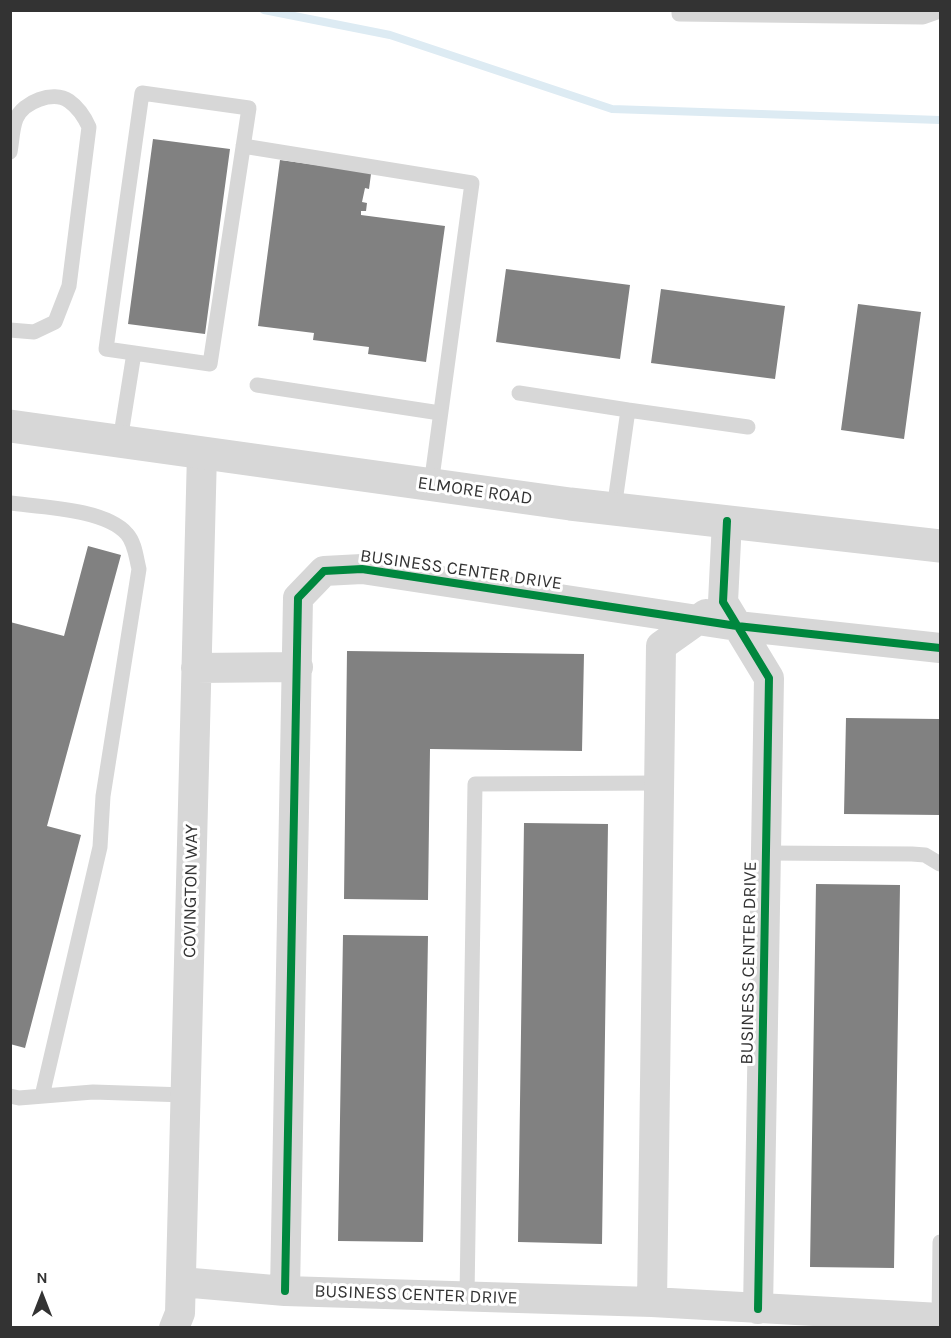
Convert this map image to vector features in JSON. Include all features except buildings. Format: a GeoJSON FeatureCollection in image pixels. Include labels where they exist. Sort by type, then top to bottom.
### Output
{"type":"FeatureCollection","features":[{"type":"Feature","properties":{"kind":"street","name":"ELMORE ROAD"},"geometry":{"type":"LineString","coordinates":[[10,426],[614,509],[940,546]]}},
{"type":"Feature","properties":{"kind":"street","name":"COVINGTON WAY"},"geometry":{"type":"LineString","coordinates":[[174,1328],[180,1313],[181,1282],[202,453]]}},
{"type":"Feature","properties":{"kind":"street"},"geometry":{"type":"LineString","coordinates":[[727,521],[730,614]]}},
{"type":"Feature","properties":{"kind":"street","name":"BUSINESS CENTER DRIVE"},"geometry":{"type":"LineString","coordinates":[[298,667],[298,598],[324,571],[362,569],[698,620]]}},
{"type":"Feature","properties":{"kind":"street"},"geometry":{"type":"LineString","coordinates":[[652,1302],[661,646],[698,620],[730,614],[940,648]]}},
{"type":"Feature","properties":{"kind":"street","name":"BUSINESS CENTER DRIVE"},"geometry":{"type":"LineString","coordinates":[[730,614],[769,678],[758,1309]]}},
{"type":"Feature","properties":{"kind":"street"},"geometry":{"type":"LineString","coordinates":[[196,668],[298,667],[285,1291]]}},
{"type":"Feature","properties":{"kind":"street","name":"BUSINESS CENTER DRIVE"},"geometry":{"type":"LineString","coordinates":[[181,1282],[285,1291],[652,1302],[940,1318]]}},
{"type":"Feature","properties":{"kind":"lane"},"geometry":{"type":"LineString","coordinates":[[679,10],[679,14],[923,17],[940,11]]}},
{"type":"Feature","properties":{"kind":"lane"},"geometry":{"type":"LineString","coordinates":[[142,93],[249,108],[210,364],[134,353],[106,350],[142,93]]}},
{"type":"Feature","properties":{"kind":"lane"},"geometry":{"type":"LineString","coordinates":[[10,152],[16,118],[29,104],[46,97],[67,99],[82,112],[89,127],[69,285],[55,322],[34,333],[10,330]]}},
{"type":"Feature","properties":{"kind":"lane"},"geometry":{"type":"LineString","coordinates":[[243,146],[472,183],[431,485]]}},
{"type":"Feature","properties":{"kind":"lane"},"geometry":{"type":"LineString","coordinates":[[120,441],[134,353]]}},
{"type":"Feature","properties":{"kind":"lane"},"geometry":{"type":"LineString","coordinates":[[257,385],[440,413]]}},
{"type":"Feature","properties":{"kind":"lane"},"geometry":{"type":"LineString","coordinates":[[519,393],[748,427]]}},
{"type":"Feature","properties":{"kind":"lane"},"geometry":{"type":"LineString","coordinates":[[614,509],[628,410]]}},
{"type":"Feature","properties":{"kind":"lane"},"geometry":{"type":"LineString","coordinates":[[10,503],[87,513],[109,523],[126,533],[134,548],[139,569],[103,796],[100,847],[42,1096]]}},
{"type":"Feature","properties":{"kind":"lane"},"geometry":{"type":"LineString","coordinates":[[467,1296],[475,784],[660,783]]}},
{"type":"Feature","properties":{"kind":"lane"},"geometry":{"type":"LineString","coordinates":[[766,853],[912,854],[925,855],[940,864]]}},
{"type":"Feature","properties":{"kind":"lane"},"geometry":{"type":"LineString","coordinates":[[10,1096],[19,1098],[139,1091],[186,1095]]}},
{"type":"Feature","properties":{"kind":"lane"},"geometry":{"type":"LineString","coordinates":[[940,1242],[940,1318]]}},
{"type":"Feature","properties":{"kind":"waterway"},"geometry":{"type":"LineString","coordinates":[[264,10],[390,35],[612,109],[940,120]]}},
{"type":"Feature","properties":{"kind":"cycle path"},"geometry":{"type":"LineString","coordinates":[[727,521],[723,602],[769,678],[758,1309]]}},
{"type":"Feature","properties":{"kind":"cycle path"},"geometry":{"type":"LineString","coordinates":[[285,1291],[298,598],[324,571],[362,569],[737,626],[940,648]]}}]}
